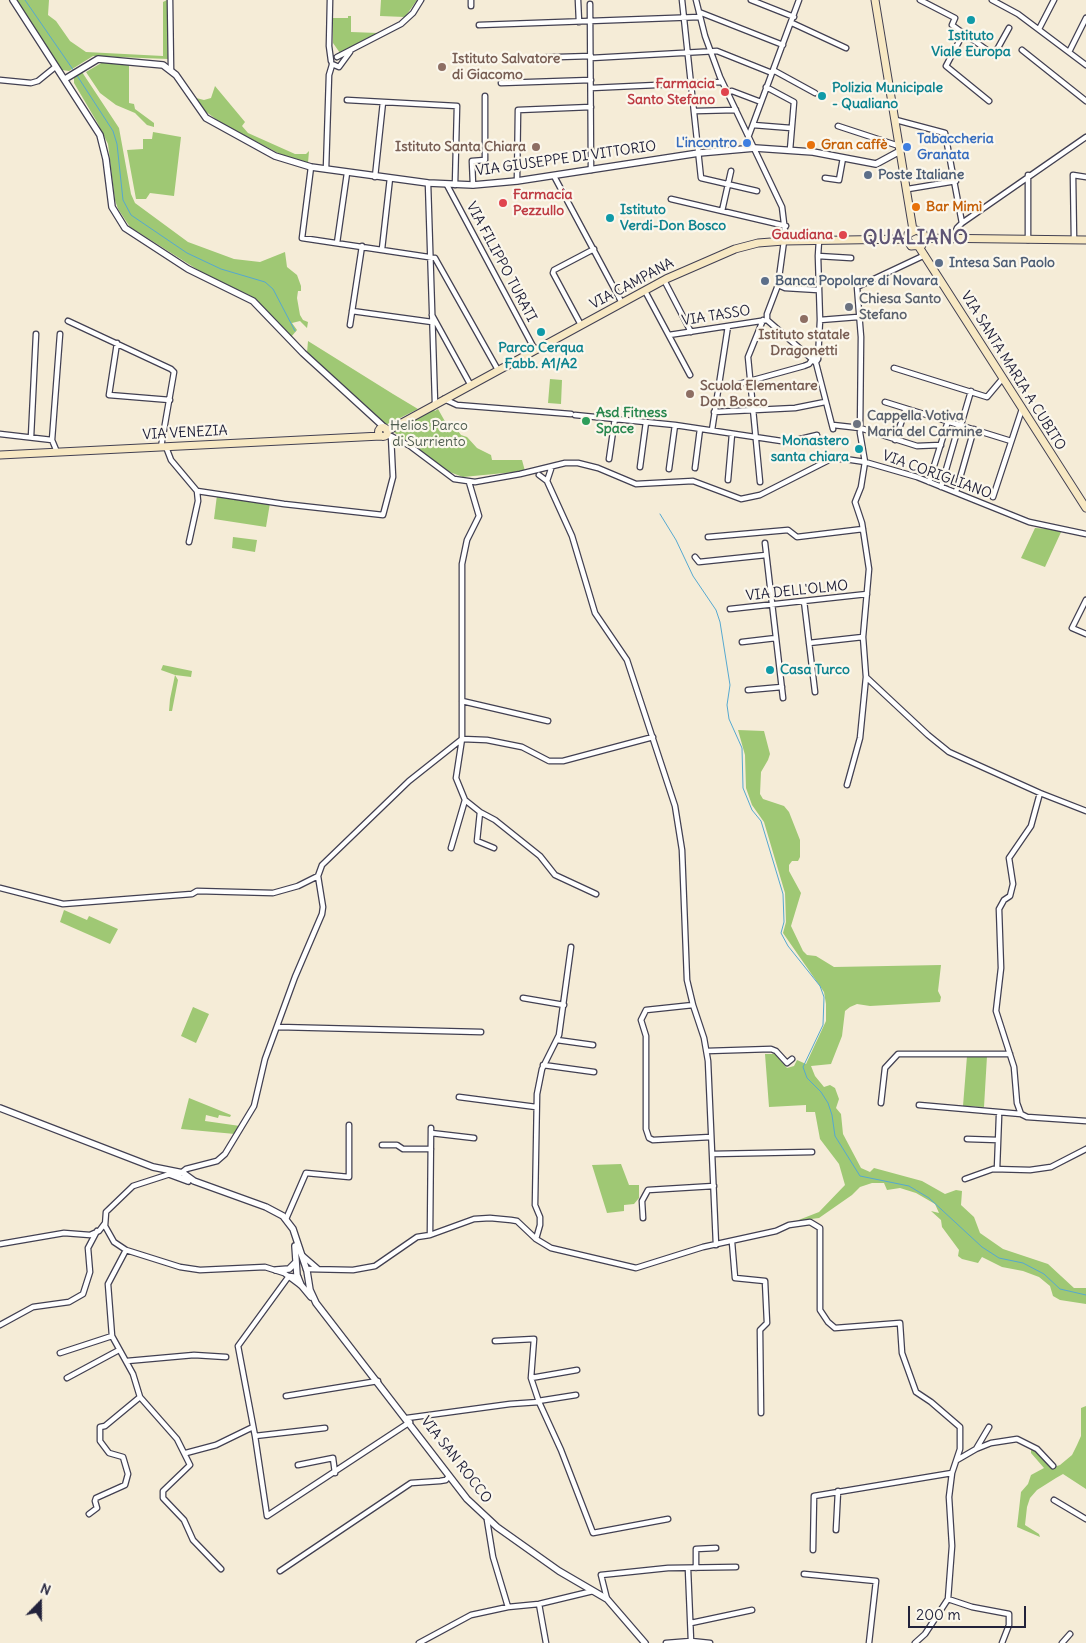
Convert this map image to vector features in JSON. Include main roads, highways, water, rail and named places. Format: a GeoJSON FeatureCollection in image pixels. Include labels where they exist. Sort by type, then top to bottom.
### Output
{"type":"FeatureCollection","features":[{"type":"Feature","properties":{"kind":"main road"},"geometry":{"type":"LineString","coordinates":[[875,0],[908,189],[913,230]]}},
{"type":"Feature","properties":{"kind":"main road"},"geometry":{"type":"LineString","coordinates":[[913,230],[921,232],[924,238]]}},
{"type":"Feature","properties":{"kind":"main road"},"geometry":{"type":"LineString","coordinates":[[913,230],[908,234],[907,239],[911,246],[919,247],[924,238]]}},
{"type":"Feature","properties":{"kind":"main road"},"geometry":{"type":"LineString","coordinates":[[924,238],[952,240],[1086,240]]}},
{"type":"Feature","properties":{"kind":"main road","name":"VIA CAMPANA"},"geometry":{"type":"LineString","coordinates":[[371,437],[664,280],[735,249],[758,243],[785,240],[907,239]]}},
{"type":"Feature","properties":{"kind":"main road","name":"VIA SANTA MARIA A CUBITO"},"geometry":{"type":"LineString","coordinates":[[919,247],[1086,508]]}},
{"type":"Feature","properties":{"kind":"main road","name":"VIA VENEZIA"},"geometry":{"type":"LineString","coordinates":[[0,455],[371,437]]}},
{"type":"Feature","properties":{"kind":"waterway"},"geometry":{"type":"LineString","coordinates":[[25,0],[74,71]]}},
{"type":"Feature","properties":{"kind":"waterway"},"geometry":{"type":"LineString","coordinates":[[76,74],[113,131],[117,144],[123,200],[131,215],[187,253],[221,269],[265,282],[273,289],[295,331]]}},
{"type":"Feature","properties":{"kind":"waterway"},"geometry":{"type":"LineString","coordinates":[[660,514],[676,540],[693,576],[716,610],[720,622],[730,685],[727,705],[729,719],[742,748],[743,788],[752,810],[761,821],[783,894],[784,922],[781,933],[788,946],[820,986],[824,997],[823,1025],[803,1067],[807,1078],[821,1092],[828,1103],[835,1136],[860,1176],[909,1186],[929,1198],[982,1247],[999,1258],[1023,1263],[1044,1274],[1060,1289],[1086,1295]]}},
{"type":"Feature","properties":{"kind":"place","name":"Istituto Viale Europa"},"geometry":{"type":"Point","coordinates":[971,20]}},
{"type":"Feature","properties":{"kind":"place","name":"Istituto Salvatore di Giacomo"},"geometry":{"type":"Point","coordinates":[442,67]}},
{"type":"Feature","properties":{"kind":"place","name":"Farmacia Santo Stefano"},"geometry":{"type":"Point","coordinates":[725,92]}},
{"type":"Feature","properties":{"kind":"place","name":"Polizia Municipale - Qualiano"},"geometry":{"type":"Point","coordinates":[822,96]}},
{"type":"Feature","properties":{"kind":"place","name":"L'incontro"},"geometry":{"type":"Point","coordinates":[747,143]}},
{"type":"Feature","properties":{"kind":"place","name":"Gran caffè"},"geometry":{"type":"Point","coordinates":[811,145]}},
{"type":"Feature","properties":{"kind":"place","name":"Istituto Santa Chiara"},"geometry":{"type":"Point","coordinates":[536,147]}},
{"type":"Feature","properties":{"kind":"place","name":"Tabaccheria Granata"},"geometry":{"type":"Point","coordinates":[907,147]}},
{"type":"Feature","properties":{"kind":"place","name":"Poste Italiane"},"geometry":{"type":"Point","coordinates":[868,175]}},
{"type":"Feature","properties":{"kind":"place","name":"Farmacia Pezzullo"},"geometry":{"type":"Point","coordinates":[503,203]}},
{"type":"Feature","properties":{"kind":"place","name":"Bar Mimì"},"geometry":{"type":"Point","coordinates":[916,207]}},
{"type":"Feature","properties":{"kind":"place","name":"Istituto Verdi-Don Bosco"},"geometry":{"type":"Point","coordinates":[610,218]}},
{"type":"Feature","properties":{"kind":"place","name":"Gaudiana"},"geometry":{"type":"Point","coordinates":[843,235]}},
{"type":"Feature","properties":{"kind":"place","name":"Intesa San Paolo"},"geometry":{"type":"Point","coordinates":[939,263]}},
{"type":"Feature","properties":{"kind":"place","name":"Banca Popolare di Novara"},"geometry":{"type":"Point","coordinates":[765,281]}},
{"type":"Feature","properties":{"kind":"place","name":"Chiesa Santo Stefano"},"geometry":{"type":"Point","coordinates":[849,307]}},
{"type":"Feature","properties":{"kind":"place","name":"Istituto statale Dragonetti"},"geometry":{"type":"Point","coordinates":[804,319]}},
{"type":"Feature","properties":{"kind":"place","name":"Parco Cerqua Fabb. A1/A2"},"geometry":{"type":"Point","coordinates":[541,332]}},
{"type":"Feature","properties":{"kind":"place","name":"Scuola Elementare Don Bosco"},"geometry":{"type":"Point","coordinates":[690,394]}},
{"type":"Feature","properties":{"kind":"place","name":"Asd Fitness Space"},"geometry":{"type":"Point","coordinates":[586,421]}},
{"type":"Feature","properties":{"kind":"place","name":"Cappella Votiva Maria del Carmine"},"geometry":{"type":"Point","coordinates":[857,424]}},
{"type":"Feature","properties":{"kind":"place","name":"Monastero santa chiara"},"geometry":{"type":"Point","coordinates":[859,449]}},
{"type":"Feature","properties":{"kind":"place","name":"Casa Turco"},"geometry":{"type":"Point","coordinates":[770,670]}},
{"type":"Feature","properties":{"kind":"district","name":"QUALIANO"},"geometry":{"type":"Point","coordinates":[916,239]}},
{"type":"Feature","properties":{"kind":"park label","name":"Helios Parco di Surriento"},"geometry":{"type":"Point","coordinates":[429,434]}}]}
